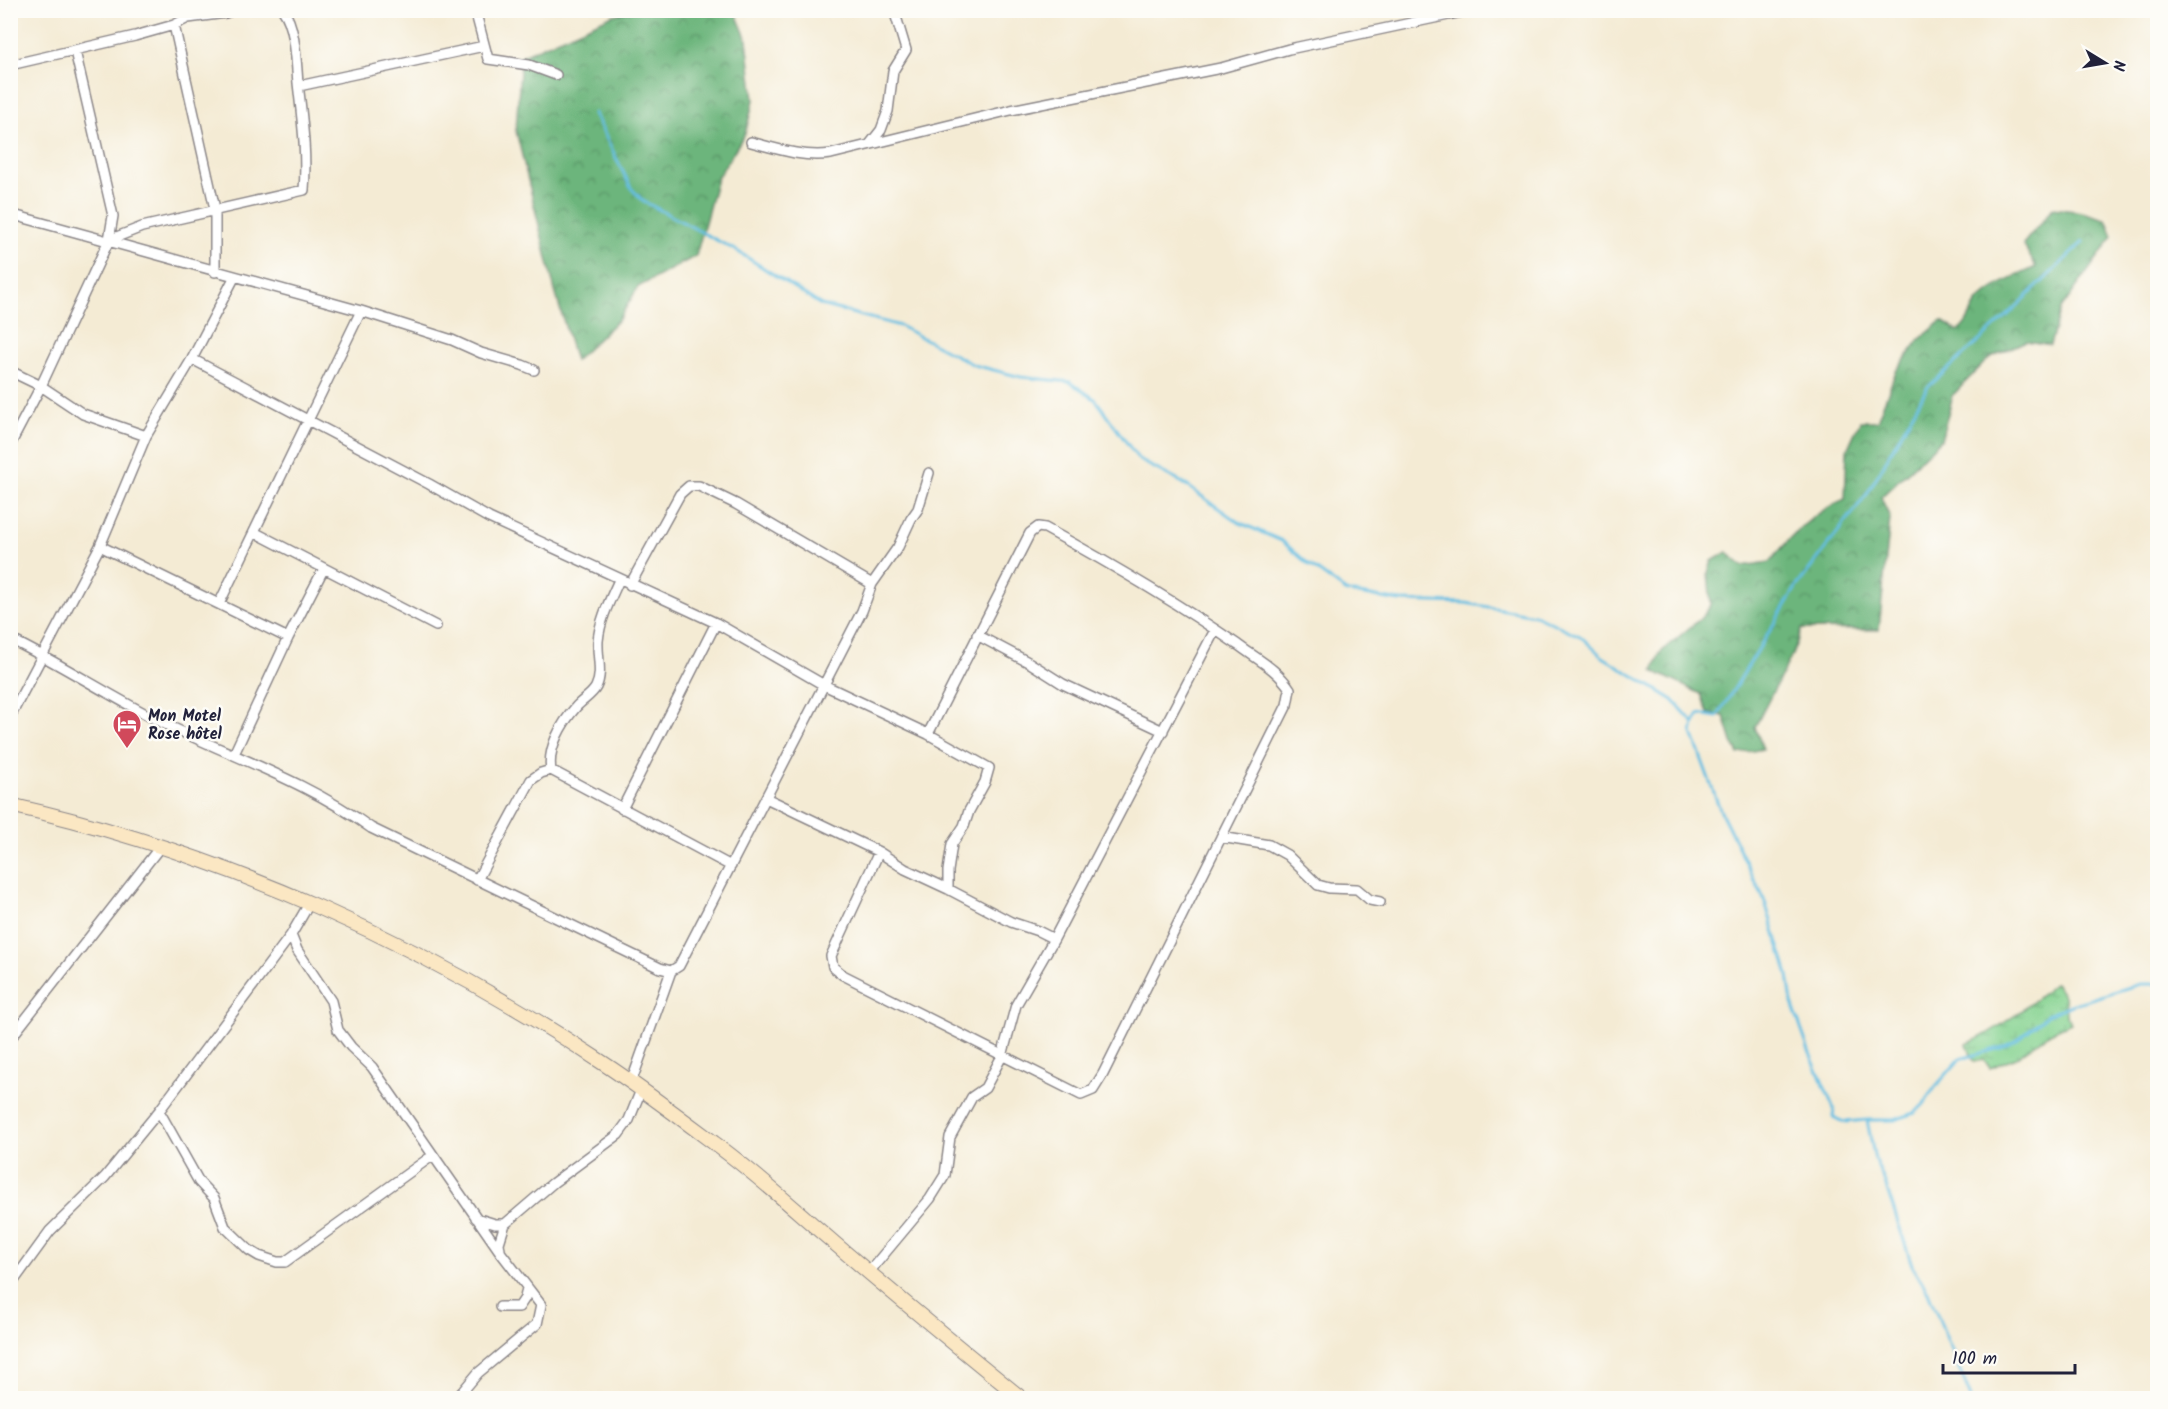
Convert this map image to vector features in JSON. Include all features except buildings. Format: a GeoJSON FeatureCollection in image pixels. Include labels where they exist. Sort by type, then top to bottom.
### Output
{"type":"FeatureCollection","features":[{"type":"Feature","properties":{"kind":"main road"},"geometry":{"type":"LineString","coordinates":[[10,805],[72,820],[160,847],[232,873],[309,904],[460,977],[562,1037],[636,1086],[718,1145],[1021,1398]]}},
{"type":"Feature","properties":{"kind":"street"},"geometry":{"type":"LineString","coordinates":[[10,65],[75,51],[174,25],[188,18],[226,14],[234,10]]}},
{"type":"Feature","properties":{"kind":"street"},"geometry":{"type":"LineString","coordinates":[[109,240],[142,227],[304,190],[306,165],[304,131],[295,45],[283,10]]}},
{"type":"Feature","properties":{"kind":"street"},"geometry":{"type":"LineString","coordinates":[[475,10],[488,59],[529,65],[556,75]]}},
{"type":"Feature","properties":{"kind":"street"},"geometry":{"type":"LineString","coordinates":[[870,144],[881,130],[888,111],[893,71],[906,50],[894,10]]}},
{"type":"Feature","properties":{"kind":"street"},"geometry":{"type":"LineString","coordinates":[[751,142],[793,153],[820,155],[1011,110],[1231,66],[1289,50],[1472,10]]}},
{"type":"Feature","properties":{"kind":"street"},"geometry":{"type":"LineString","coordinates":[[174,25],[215,210],[215,272]]}},
{"type":"Feature","properties":{"kind":"street"},"geometry":{"type":"LineString","coordinates":[[298,86],[484,46]]}},
{"type":"Feature","properties":{"kind":"street"},"geometry":{"type":"LineString","coordinates":[[10,445],[41,386],[109,240],[113,216],[75,51]]}},
{"type":"Feature","properties":{"kind":"street"},"geometry":{"type":"LineString","coordinates":[[10,214],[361,312],[452,340],[481,353],[534,370]]}},
{"type":"Feature","properties":{"kind":"street"},"geometry":{"type":"LineString","coordinates":[[10,717],[100,546],[146,436],[192,358],[234,278]]}},
{"type":"Feature","properties":{"kind":"street"},"geometry":{"type":"LineString","coordinates":[[219,604],[361,312]]}},
{"type":"Feature","properties":{"kind":"street"},"geometry":{"type":"LineString","coordinates":[[192,358],[489,518],[716,623],[824,685],[928,734],[988,768],[985,782],[969,811],[964,826],[952,844],[948,889]]}},
{"type":"Feature","properties":{"kind":"street"},"geometry":{"type":"LineString","coordinates":[[10,371],[41,386],[83,414],[146,436]]}},
{"type":"Feature","properties":{"kind":"street"},"geometry":{"type":"LineString","coordinates":[[501,1253],[499,1243],[505,1224],[553,1182],[618,1135],[629,1120],[636,1086],[671,971],[679,966],[731,866],[862,612],[872,584],[897,547],[918,509],[929,473]]}},
{"type":"Feature","properties":{"kind":"street"},"geometry":{"type":"LineString","coordinates":[[630,585],[680,494],[689,486],[699,486],[736,504],[872,584]]}},
{"type":"Feature","properties":{"kind":"street"},"geometry":{"type":"LineString","coordinates":[[879,852],[831,956],[833,967],[843,975],[1081,1095],[1093,1090],[1103,1074],[1287,705],[1290,689],[1282,676],[1215,630],[1093,555],[1045,528],[1038,527],[1030,533],[928,734]]}},
{"type":"Feature","properties":{"kind":"street"},"geometry":{"type":"LineString","coordinates":[[254,532],[436,626]]}},
{"type":"Feature","properties":{"kind":"street"},"geometry":{"type":"LineString","coordinates":[[100,546],[288,638]]}},
{"type":"Feature","properties":{"kind":"street"},"geometry":{"type":"LineString","coordinates":[[234,754],[288,638],[324,568]]}},
{"type":"Feature","properties":{"kind":"street"},"geometry":{"type":"LineString","coordinates":[[551,770],[550,763],[554,747],[562,727],[577,706],[595,690],[600,676],[599,634],[604,613],[619,580]]}},
{"type":"Feature","properties":{"kind":"street"},"geometry":{"type":"LineString","coordinates":[[622,809],[716,623]]}},
{"type":"Feature","properties":{"kind":"street"},"geometry":{"type":"LineString","coordinates":[[869,1272],[930,1199],[945,1175],[950,1137],[972,1097],[985,1088],[1002,1056],[1016,1005],[1054,939],[1215,630]]}},
{"type":"Feature","properties":{"kind":"street"},"geometry":{"type":"LineString","coordinates":[[977,635],[1030,663],[1063,684],[1163,730]]}},
{"type":"Feature","properties":{"kind":"street"},"geometry":{"type":"LineString","coordinates":[[10,639],[43,655],[127,705],[209,745],[234,754],[347,810],[371,828],[660,968],[671,971]]}},
{"type":"Feature","properties":{"kind":"street"},"geometry":{"type":"LineString","coordinates":[[477,880],[531,780],[551,770],[731,866]]}},
{"type":"Feature","properties":{"kind":"street"},"geometry":{"type":"LineString","coordinates":[[766,798],[879,852],[905,869],[1011,922],[1054,939]]}},
{"type":"Feature","properties":{"kind":"street"},"geometry":{"type":"LineString","coordinates":[[1221,837],[1269,844],[1287,855],[1318,885],[1329,888],[1357,889],[1370,900],[1380,902]]}},
{"type":"Feature","properties":{"kind":"street"},"geometry":{"type":"LineString","coordinates":[[10,1039],[160,847]]}},
{"type":"Feature","properties":{"kind":"street"},"geometry":{"type":"LineString","coordinates":[[10,1286],[50,1231],[105,1178],[159,1111],[291,936],[309,904]]}},
{"type":"Feature","properties":{"kind":"street"},"geometry":{"type":"LineString","coordinates":[[291,936],[297,950],[331,1001],[338,1030],[351,1047],[372,1067],[476,1218],[541,1305],[537,1324],[477,1373],[457,1398]]}},
{"type":"Feature","properties":{"kind":"street"},"geometry":{"type":"LineString","coordinates":[[159,1111],[199,1182],[214,1198],[225,1227],[249,1250],[277,1262],[285,1262],[432,1156]]}},
{"type":"Feature","properties":{"kind":"street"},"geometry":{"type":"LineString","coordinates":[[476,1218],[495,1224],[505,1224]]}},
{"type":"Feature","properties":{"kind":"street"},"geometry":{"type":"LineString","coordinates":[[500,1307],[519,1307],[525,1298],[527,1288]]}},
{"type":"Feature","properties":{"kind":"green space"},"geometry":{"type":"Polygon","coordinates":[[[638,10],[735,11],[747,40],[754,100],[745,134],[717,178],[696,256],[638,287],[619,319],[575,361],[555,291],[516,131],[521,56],[613,15],[638,10]]]}},
{"type":"Feature","properties":{"kind":"green space"},"geometry":{"type":"Polygon","coordinates":[[[2053,208],[2082,212],[2106,219],[2113,236],[2061,309],[2050,345],[2026,341],[1989,358],[1953,395],[1941,440],[1881,497],[1890,518],[1879,630],[1802,629],[1792,655],[1755,727],[1763,749],[1738,754],[1724,716],[1708,713],[1701,694],[1653,671],[1660,653],[1703,616],[1711,605],[1708,573],[1712,561],[1727,552],[1742,566],[1770,562],[1803,526],[1833,504],[1845,499],[1847,450],[1860,421],[1877,421],[1896,371],[1920,339],[1942,321],[1958,331],[1976,304],[1988,292],[2003,282],[2036,267],[2023,244],[2053,208]]]}},
{"type":"Feature","properties":{"kind":"green space"},"geometry":{"type":"Polygon","coordinates":[[[2055,983],[2065,998],[2066,1015],[2071,1023],[2050,1033],[2018,1056],[1990,1068],[1984,1060],[1974,1061],[1967,1044],[2002,1024],[2055,983]]]}},
{"type":"Feature","properties":{"kind":"waterway"},"geometry":{"type":"LineString","coordinates":[[594,113],[631,188],[643,201],[737,251],[821,305],[900,326],[974,365],[1021,377],[1070,382],[1096,400],[1139,460],[1183,483],[1238,522],[1282,541],[1307,563],[1347,592],[1400,601],[1465,603],[1535,615],[1580,636],[1603,657],[1673,700],[1694,723]]}},
{"type":"Feature","properties":{"kind":"waterway"},"geometry":{"type":"LineString","coordinates":[[1867,1120],[1845,1122],[1833,1117],[1834,1109],[1809,1051],[1792,1003],[1788,975],[1764,899],[1721,812],[1692,733],[1694,723],[1699,714],[1717,717],[1797,586],[1867,494],[1927,388],[2008,315],[2083,242]]}},
{"type":"Feature","properties":{"kind":"waterway"},"geometry":{"type":"LineString","coordinates":[[1971,1398],[1928,1292],[1912,1265],[1875,1160],[1867,1120],[1894,1120],[1915,1113],[1960,1059],[2000,1048],[2017,1040],[2047,1015],[2071,1005],[2140,984],[2158,984]]}},
{"type":"Feature","properties":{"kind":"place","name":"Mon Motel Rose hôtel"},"geometry":{"type":"Point","coordinates":[127,750]}}]}
